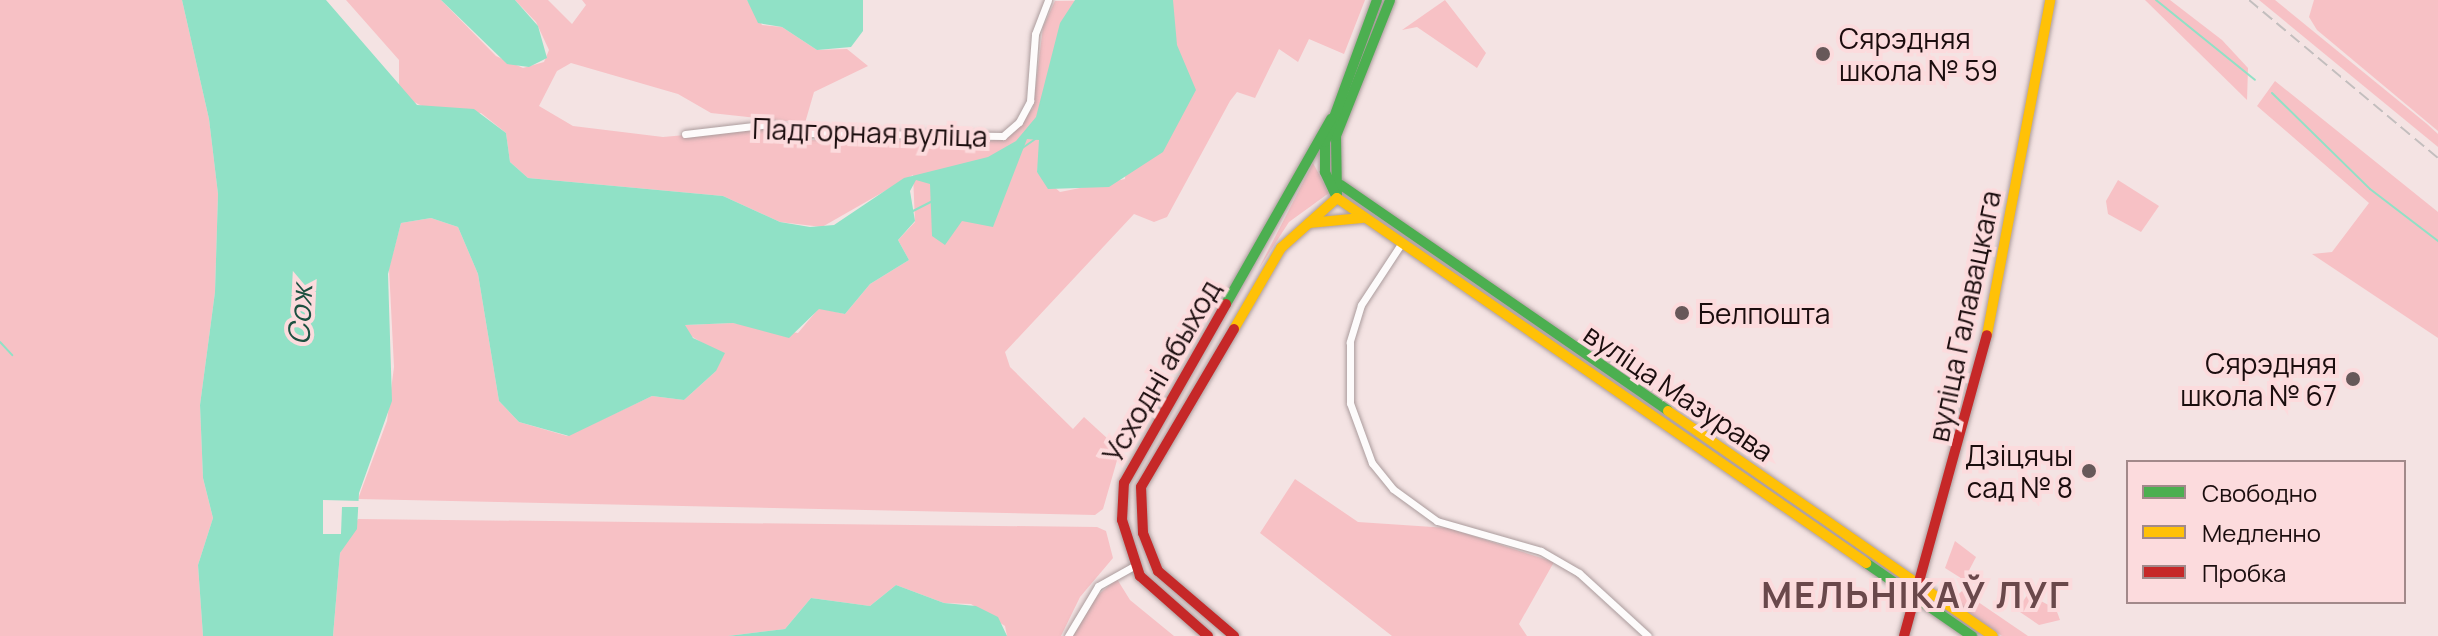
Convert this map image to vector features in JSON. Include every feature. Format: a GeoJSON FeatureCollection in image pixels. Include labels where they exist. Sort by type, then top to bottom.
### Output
{"type":"FeatureCollection","features":[{"type":"Feature","properties":{"kind":"main road"},"geometry":{"type":"LineString","coordinates":[[1337,198],[1324,160],[1331,119],[1377,0]]}},
{"type":"Feature","properties":{"kind":"main road"},"geometry":{"type":"LineString","coordinates":[[1337,198],[1341,185],[1334,161],[1336,136],[1390,0]]}},
{"type":"Feature","properties":{"kind":"main road","name":"вуліца Галавацкага"},"geometry":{"type":"LineString","coordinates":[[1904,636],[1917,599],[1989,334],[2026,100],[2050,0]]}},
{"type":"Feature","properties":{"kind":"main road","name":"Усходні абыход"},"geometry":{"type":"LineString","coordinates":[[1208,636],[1157,598],[1134,566],[1122,520],[1126,474],[1241,282],[1331,119]]}},
{"type":"Feature","properties":{"kind":"main road","name":"вуліца Мазурава"},"geometry":{"type":"LineString","coordinates":[[1341,185],[1408,235],[1993,636]]}},
{"type":"Feature","properties":{"kind":"main road","name":"Усходні абыход"},"geometry":{"type":"LineString","coordinates":[[1234,636],[1158,571],[1139,502],[1153,459],[1255,290],[1297,228],[1337,198]]}},
{"type":"Feature","properties":{"kind":"main road","name":"вуліца Мазурава"},"geometry":{"type":"LineString","coordinates":[[1337,198],[1972,636]]}},
{"type":"Feature","properties":{"kind":"main road"},"geometry":{"type":"LineString","coordinates":[[1297,228],[1328,218],[1362,218]]}},
{"type":"Feature","properties":{"kind":"main road"},"geometry":{"type":"LineString","coordinates":[[1401,244],[1408,235]]}},
{"type":"Feature","properties":{"kind":"main road"},"geometry":{"type":"LineString","coordinates":[[1241,282],[1255,290]]}},
{"type":"Feature","properties":{"kind":"street","name":"Падгорная вуліца"},"geometry":{"type":"LineString","coordinates":[[685,134],[770,124],[807,133],[1003,136],[1019,122],[1030,101],[1035,34],[1048,0]]}},
{"type":"Feature","properties":{"kind":"street"},"geometry":{"type":"LineString","coordinates":[[1401,244],[1361,305],[1350,342],[1350,403],[1372,463],[1393,489],[1437,521],[1541,551],[1579,573],[1648,636]]}},
{"type":"Feature","properties":{"kind":"street"},"geometry":{"type":"LineString","coordinates":[[1068,636],[1098,586],[1134,566]]}},
{"type":"Feature","properties":{"kind":"shaded area"},"geometry":{"type":"Polygon","coordinates":[[[0,0],[182,0],[209,119],[218,194],[215,292],[200,405],[203,478],[213,518],[198,565],[203,636],[0,636],[0,0]]]}},
{"type":"Feature","properties":{"kind":"shaded area"},"geometry":{"type":"Polygon","coordinates":[[[346,0],[441,0],[496,56],[523,68],[544,62],[549,50],[536,22],[515,0],[548,0],[572,24],[586,5],[582,0],[747,0],[762,25],[782,27],[817,50],[847,49],[868,66],[814,92],[805,123],[711,113],[678,94],[571,63],[557,71],[539,106],[573,126],[663,137],[763,128],[812,140],[986,142],[1011,135],[1033,108],[1043,27],[1055,1],[1124,0],[1043,129],[1037,172],[1060,192],[1125,179],[1137,0],[1365,0],[1344,54],[1309,39],[1298,62],[1279,49],[1255,98],[1237,92],[1230,101],[1167,217],[1154,222],[1134,214],[1005,352],[1010,367],[1073,429],[1084,417],[1120,450],[1103,509],[1095,515],[358,499],[387,421],[394,367],[389,268],[401,223],[431,218],[458,227],[478,274],[499,401],[519,422],[567,436],[652,396],[684,400],[716,371],[709,347],[686,333],[685,325],[733,323],[798,333],[819,308],[845,314],[870,284],[909,260],[898,240],[915,222],[913,175],[822,227],[780,222],[723,196],[528,178],[510,162],[506,133],[481,113],[432,111],[410,100],[399,88],[399,60],[346,0]]]}},
{"type":"Feature","properties":{"kind":"shaded area"},"geometry":{"type":"Polygon","coordinates":[[[1445,0],[1486,53],[1477,68],[1417,27],[1402,30],[1445,0]]]}},
{"type":"Feature","properties":{"kind":"shaded area"},"geometry":{"type":"Polygon","coordinates":[[[2145,0],[2170,0],[2222,40],[2248,68],[2247,100],[2145,0]]]}},
{"type":"Feature","properties":{"kind":"shaded area"},"geometry":{"type":"Polygon","coordinates":[[[2259,0],[2275,0],[2427,124],[2438,134],[2438,147],[2259,0]]]}},
{"type":"Feature","properties":{"kind":"shaded area"},"geometry":{"type":"Polygon","coordinates":[[[2314,0],[2438,0],[2438,131],[2317,30],[2309,17],[2314,0]]]}},
{"type":"Feature","properties":{"kind":"shaded area"},"geometry":{"type":"Polygon","coordinates":[[[2275,81],[2438,212],[2438,338],[2312,254],[2332,252],[2369,203],[2257,106],[2275,81]]]}},
{"type":"Feature","properties":{"kind":"shaded area"},"geometry":{"type":"Polygon","coordinates":[[[1313,163],[1329,193],[1289,222],[1258,270],[1313,163]]]}},
{"type":"Feature","properties":{"kind":"shaded area"},"geometry":{"type":"Polygon","coordinates":[[[2118,180],[2159,206],[2141,232],[2108,214],[2106,201],[2118,180]]]}},
{"type":"Feature","properties":{"kind":"shaded area"},"geometry":{"type":"Polygon","coordinates":[[[1295,479],[1358,522],[1448,528],[1554,562],[1519,624],[1527,636],[1392,636],[1260,533],[1295,479]]]}},
{"type":"Feature","properties":{"kind":"shaded area"},"geometry":{"type":"Polygon","coordinates":[[[358,519],[1097,527],[1106,531],[1113,558],[1080,597],[1061,636],[1007,636],[1005,626],[971,604],[944,603],[896,585],[870,606],[811,598],[785,629],[728,636],[333,636],[340,553],[358,519]]]}},
{"type":"Feature","properties":{"kind":"shaded area"},"geometry":{"type":"Polygon","coordinates":[[[1955,541],[1976,557],[1964,580],[1945,568],[1955,541]]]}},
{"type":"Feature","properties":{"kind":"shaded area"},"geometry":{"type":"Polygon","coordinates":[[[1117,579],[1130,600],[1174,636],[1072,636],[1086,605],[1117,579]]]}},
{"type":"Feature","properties":{"kind":"shaded area"},"geometry":{"type":"Polygon","coordinates":[[[1962,591],[2028,636],[2002,636],[1951,601],[1962,591]]]}},
{"type":"Feature","properties":{"kind":"shaded area"},"geometry":{"type":"Polygon","coordinates":[[[2028,594],[2056,609],[2060,620],[2039,625],[2017,610],[2028,594]]]}},
{"type":"Feature","properties":{"kind":"water","name":"Сож"},"geometry":{"type":"Polygon","coordinates":[[[182,0],[326,0],[417,105],[474,109],[506,133],[510,162],[528,178],[723,196],[780,222],[810,227],[834,225],[904,178],[988,157],[1016,141],[1036,117],[1060,23],[1075,0],[1173,0],[1177,45],[1196,90],[1163,152],[1109,187],[1048,189],[1037,172],[1039,140],[1027,139],[993,227],[962,221],[945,245],[932,236],[930,184],[916,180],[910,191],[915,221],[898,240],[909,260],[870,284],[845,314],[819,309],[789,338],[733,323],[685,325],[693,338],[725,353],[716,371],[684,400],[652,396],[569,436],[519,422],[499,401],[478,274],[458,227],[431,218],[401,223],[388,274],[392,401],[359,493],[357,529],[340,553],[333,636],[203,636],[198,565],[213,518],[203,478],[200,405],[215,292],[218,194],[209,119],[182,0]]]}},
{"type":"Feature","properties":{"kind":"water"},"geometry":{"type":"Polygon","coordinates":[[[441,0],[515,0],[538,26],[547,58],[529,67],[507,64],[441,0]]]}},
{"type":"Feature","properties":{"kind":"water"},"geometry":{"type":"Polygon","coordinates":[[[747,0],[863,0],[863,31],[851,47],[817,50],[782,27],[758,23],[747,0]]]}},
{"type":"Feature","properties":{"kind":"water"},"geometry":{"type":"Polygon","coordinates":[[[896,585],[944,603],[976,606],[998,617],[1007,636],[728,636],[785,629],[811,598],[870,606],[896,585]]]}},
{"type":"Feature","properties":{"kind":"pier"},"geometry":{"type":"Polygon","coordinates":[[[323,500],[362,501],[362,507],[342,507],[341,534],[323,534],[323,500]]]}},
{"type":"Feature","properties":{"kind":"waterway"},"geometry":{"type":"LineString","coordinates":[[2156,0],[2255,80]]}},
{"type":"Feature","properties":{"kind":"waterway"},"geometry":{"type":"LineString","coordinates":[[2272,93],[2370,189],[2438,241]]}},
{"type":"Feature","properties":{"kind":"waterway"},"geometry":{"type":"LineString","coordinates":[[1021,149],[1038,137]]}},
{"type":"Feature","properties":{"kind":"waterway"},"geometry":{"type":"LineString","coordinates":[[913,211],[933,201]]}},
{"type":"Feature","properties":{"kind":"waterway"},"geometry":{"type":"LineString","coordinates":[[0,342],[12,355]]}},
{"type":"Feature","properties":{"kind":"railway"},"geometry":{"type":"LineString","coordinates":[[2249,0],[2438,158]]}},
{"type":"Feature","properties":{"kind":"traffic: fast"},"geometry":{"type":"LineString","coordinates":[[1337,198],[1325,172],[1325,142],[1377,0]]}},
{"type":"Feature","properties":{"kind":"traffic: fast"},"geometry":{"type":"LineString","coordinates":[[1337,198],[1336,136],[1390,0]]}},
{"type":"Feature","properties":{"kind":"traffic: fast"},"geometry":{"type":"LineString","coordinates":[[1226,304],[1331,119]]}},
{"type":"Feature","properties":{"kind":"traffic: fast"},"geometry":{"type":"LineString","coordinates":[[1341,185],[1668,411]]}},
{"type":"Feature","properties":{"kind":"traffic: fast"},"geometry":{"type":"LineString","coordinates":[[1866,563],[1972,636]]}},
{"type":"Feature","properties":{"kind":"traffic: slow"},"geometry":{"type":"LineString","coordinates":[[1987,335],[2050,0]]}},
{"type":"Feature","properties":{"kind":"traffic: slow"},"geometry":{"type":"LineString","coordinates":[[1337,198],[1866,563]]}},
{"type":"Feature","properties":{"kind":"traffic: slow"},"geometry":{"type":"LineString","coordinates":[[1234,329],[1281,248],[1337,198]]}},
{"type":"Feature","properties":{"kind":"traffic: slow"},"geometry":{"type":"LineString","coordinates":[[1309,223],[1362,218]]}},
{"type":"Feature","properties":{"kind":"traffic: slow"},"geometry":{"type":"LineString","coordinates":[[1668,411],[1993,636]]}},
{"type":"Feature","properties":{"kind":"traffic: jam"},"geometry":{"type":"LineString","coordinates":[[1208,636],[1140,576],[1122,520],[1124,483],[1226,304]]}},
{"type":"Feature","properties":{"kind":"traffic: jam"},"geometry":{"type":"LineString","coordinates":[[1234,329],[1141,487],[1143,533],[1158,571],[1234,636]]}},
{"type":"Feature","properties":{"kind":"traffic: jam"},"geometry":{"type":"LineString","coordinates":[[1904,636],[1987,335]]}},
{"type":"Feature","properties":{"kind":"place","name":"Сярэдняя школа № 59"},"geometry":{"type":"Point","coordinates":[1823,54]}},
{"type":"Feature","properties":{"kind":"place","name":"Белпошта"},"geometry":{"type":"Point","coordinates":[1682,313]}},
{"type":"Feature","properties":{"kind":"place","name":"Сярэдняя школа № 67"},"geometry":{"type":"Point","coordinates":[2353,379]}},
{"type":"Feature","properties":{"kind":"place","name":"Дзіцячы сад № 8"},"geometry":{"type":"Point","coordinates":[2089,471]}},
{"type":"Feature","properties":{"kind":"district","name":"МЕЛЬНІКАЎ ЛУГ"},"geometry":{"type":"Point","coordinates":[1916,595]}}]}
